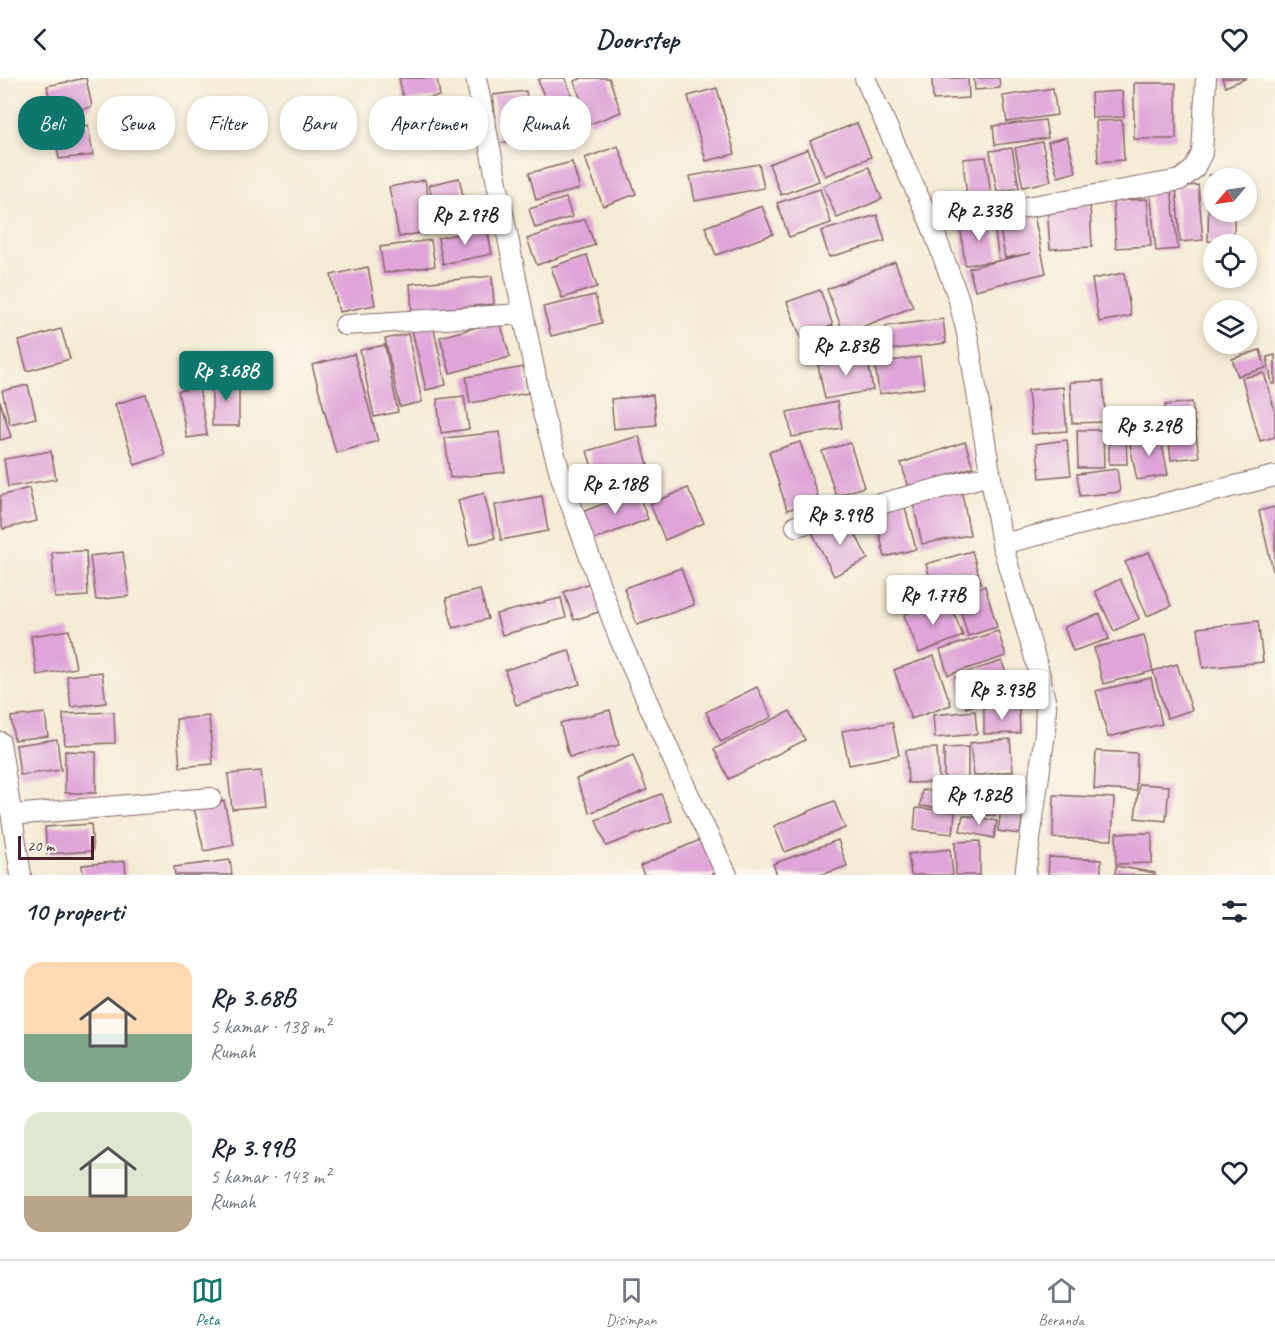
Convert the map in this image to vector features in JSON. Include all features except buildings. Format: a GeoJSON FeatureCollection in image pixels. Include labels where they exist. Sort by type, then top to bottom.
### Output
{"type":"FeatureCollection","features":[{"type":"Feature","properties":{"kind":"street"},"geometry":{"type":"LineString","coordinates":[[476,78],[543,413],[562,480],[618,635],[726,875]]}},
{"type":"Feature","properties":{"kind":"street"},"geometry":{"type":"LineString","coordinates":[[865,78],[930,224],[958,297],[967,333],[1002,544],[1039,672],[1046,705],[1045,733],[1025,875]]}},
{"type":"Feature","properties":{"kind":"street"},"geometry":{"type":"LineString","coordinates":[[930,224],[1180,180],[1194,169],[1202,153],[1206,78]]}},
{"type":"Feature","properties":{"kind":"street"},"geometry":{"type":"LineString","coordinates":[[345,325],[523,314]]}},
{"type":"Feature","properties":{"kind":"street"},"geometry":{"type":"LineString","coordinates":[[796,526],[990,475]]}},
{"type":"Feature","properties":{"kind":"street"},"geometry":{"type":"LineString","coordinates":[[1002,544],[1275,476]]}},
{"type":"Feature","properties":{"kind":"street"},"geometry":{"type":"LineString","coordinates":[[0,742],[21,875]]}},
{"type":"Feature","properties":{"kind":"street"},"geometry":{"type":"LineString","coordinates":[[12,815],[211,798]]}}]}
